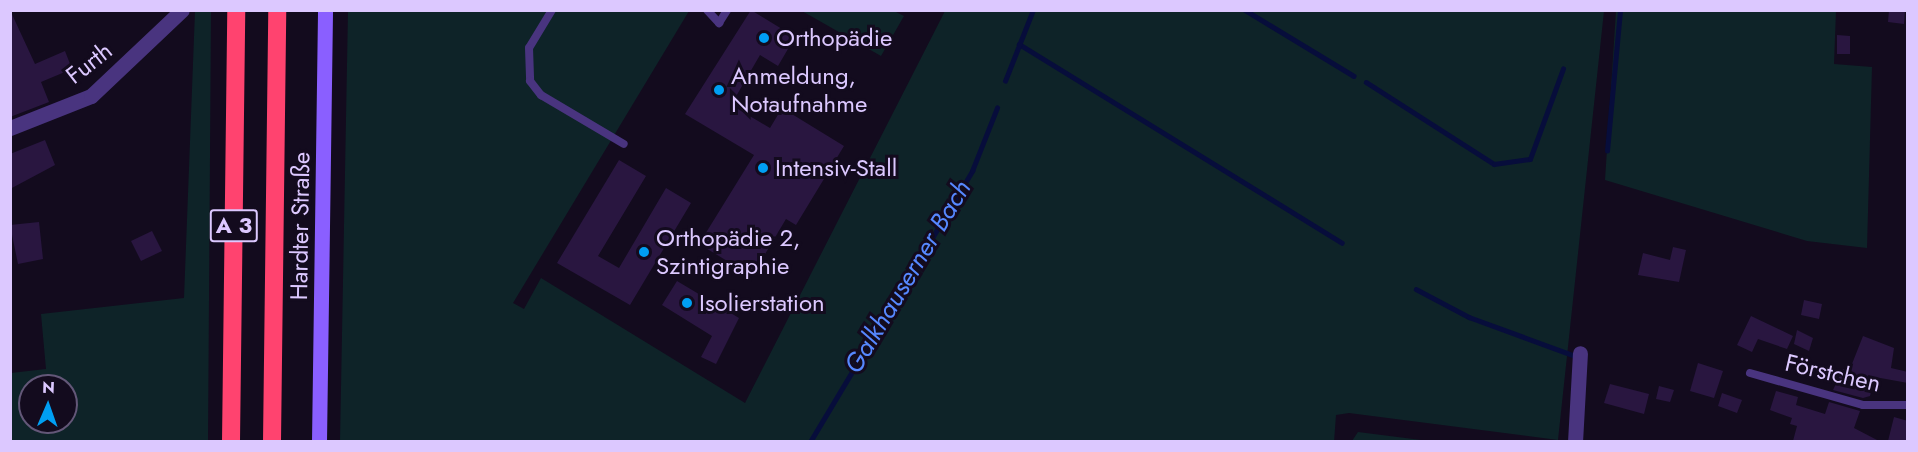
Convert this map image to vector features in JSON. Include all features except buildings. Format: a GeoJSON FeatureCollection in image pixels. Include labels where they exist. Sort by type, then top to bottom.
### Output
{"type":"FeatureCollection","features":[{"type":"Feature","properties":{"kind":"highway","name":"A 3"},"geometry":{"type":"LineString","coordinates":[[231,441],[236,10]]}},
{"type":"Feature","properties":{"kind":"highway","name":"A 3"},"geometry":{"type":"LineString","coordinates":[[272,441],[277,10]]}},
{"type":"Feature","properties":{"kind":"main road","name":"Hardter Straße"},"geometry":{"type":"LineString","coordinates":[[319,441],[325,10]]}},
{"type":"Feature","properties":{"kind":"street","name":"Furth"},"geometry":{"type":"LineString","coordinates":[[10,128],[91,96],[182,10]]}},
{"type":"Feature","properties":{"kind":"street"},"geometry":{"type":"LineString","coordinates":[[1575,441],[1580,353]]}},
{"type":"Feature","properties":{"kind":"lane"},"geometry":{"type":"LineString","coordinates":[[552,10],[529,48],[530,81],[541,96],[624,144]]}},
{"type":"Feature","properties":{"kind":"lane"},"geometry":{"type":"LineString","coordinates":[[707,10],[719,23],[727,10]]}},
{"type":"Feature","properties":{"kind":"lane","name":"Förstchen"},"geometry":{"type":"LineString","coordinates":[[1750,373],[1863,405],[1908,405]]}},
{"type":"Feature","properties":{"kind":"green space"},"geometry":{"type":"Polygon","coordinates":[[[195,11],[211,11],[208,441],[11,441],[11,373],[46,369],[41,314],[184,298],[195,11]]]}},
{"type":"Feature","properties":{"kind":"green space"},"geometry":{"type":"Polygon","coordinates":[[[348,11],[689,11],[513,303],[524,309],[541,278],[745,403],[945,11],[1604,11],[1558,440],[1349,413],[1336,415],[1334,442],[340,442],[348,11]]]}},
{"type":"Feature","properties":{"kind":"green space"},"geometry":{"type":"Polygon","coordinates":[[[802,11],[894,11],[904,16],[881,56],[802,11]]]}},
{"type":"Feature","properties":{"kind":"green space"},"geometry":{"type":"Polygon","coordinates":[[[1616,11],[1836,11],[1834,64],[1872,67],[1867,248],[1807,241],[1605,180],[1616,11]]]}},
{"type":"Feature","properties":{"kind":"green space"},"geometry":{"type":"Polygon","coordinates":[[[1358,432],[1429,441],[1352,441],[1358,432]]]}},
{"type":"Feature","properties":{"kind":"waterway","name":"Galkhauserner Bach"},"geometry":{"type":"LineString","coordinates":[[1005,81],[1033,10]]}},
{"type":"Feature","properties":{"kind":"waterway"},"geometry":{"type":"LineString","coordinates":[[1245,10],[1354,76]]}},
{"type":"Feature","properties":{"kind":"waterway"},"geometry":{"type":"LineString","coordinates":[[1607,151],[1620,10]]}},
{"type":"Feature","properties":{"kind":"waterway"},"geometry":{"type":"LineString","coordinates":[[1019,44],[1342,243]]}},
{"type":"Feature","properties":{"kind":"waterway"},"geometry":{"type":"LineString","coordinates":[[1366,82],[1494,164],[1530,159],[1563,69]]}},
{"type":"Feature","properties":{"kind":"waterway","name":"Galkhauserner Bach"},"geometry":{"type":"LineString","coordinates":[[810,442],[972,171],[997,108]]}},
{"type":"Feature","properties":{"kind":"waterway"},"geometry":{"type":"LineString","coordinates":[[1416,289],[1469,317],[1573,355]]}},
{"type":"Feature","properties":{"kind":"place","name":"Orthopädie"},"geometry":{"type":"Point","coordinates":[764,38]}},
{"type":"Feature","properties":{"kind":"place","name":"Anmeldung, Notaufnahme"},"geometry":{"type":"Point","coordinates":[719,90]}},
{"type":"Feature","properties":{"kind":"place","name":"Intensiv-Stall"},"geometry":{"type":"Point","coordinates":[763,168]}},
{"type":"Feature","properties":{"kind":"place","name":"Orthopädie 2, Szintigraphie"},"geometry":{"type":"Point","coordinates":[644,252]}},
{"type":"Feature","properties":{"kind":"place","name":"Isolierstation"},"geometry":{"type":"Point","coordinates":[687,303]}}]}
